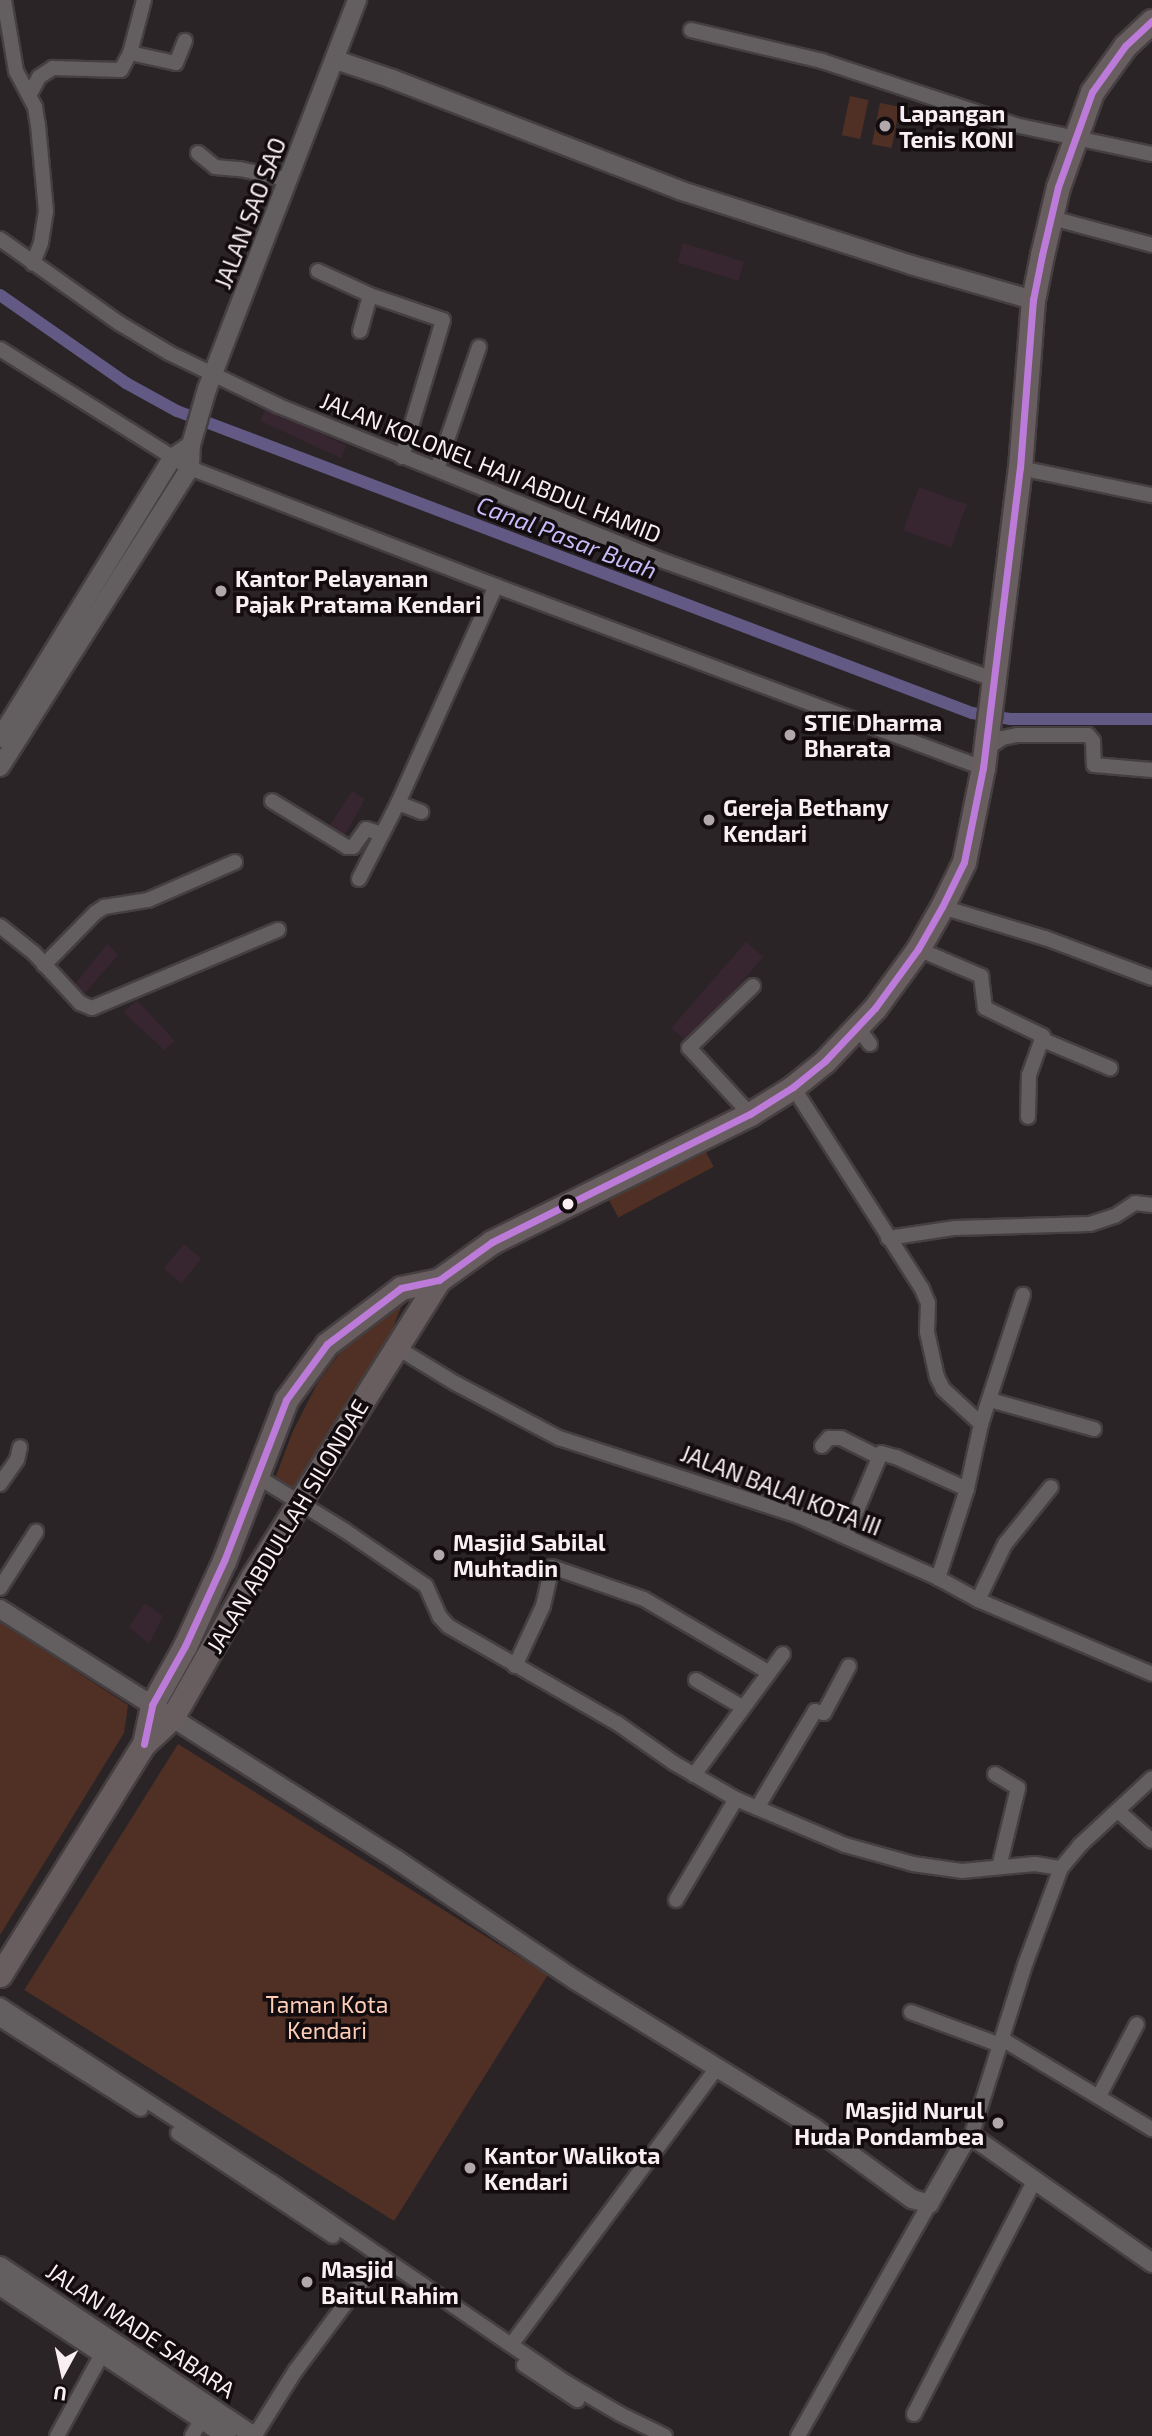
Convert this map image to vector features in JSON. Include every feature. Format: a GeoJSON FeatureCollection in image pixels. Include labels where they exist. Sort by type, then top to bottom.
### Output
{"type":"FeatureCollection","features":[{"type":"Feature","properties":{"kind":"highway"},"geometry":{"type":"LineString","coordinates":[[144,1744],[152,1705],[185,1646],[224,1561],[286,1400],[327,1344],[401,1288],[439,1280],[492,1242],[750,1114],[793,1087],[864,1036],[918,949],[964,862],[985,751],[1020,468],[1033,300],[1052,218],[1073,139],[1101,76],[1125,46],[1152,21]]}},
{"type":"Feature","properties":{"kind":"highway","name":"JALAN ABDULLAH SILONDAE"},"geometry":{"type":"LineString","coordinates":[[0,1975],[144,1744],[172,1718],[298,1504],[439,1280]]}},
{"type":"Feature","properties":{"kind":"highway"},"geometry":{"type":"LineString","coordinates":[[401,1288],[421,1312]]}},
{"type":"Feature","properties":{"kind":"street"},"geometry":{"type":"LineString","coordinates":[[4,0],[16,71],[30,94],[38,125],[46,211],[41,243],[33,263]]}},
{"type":"Feature","properties":{"kind":"street"},"geometry":{"type":"LineString","coordinates":[[30,94],[40,77],[53,68],[117,72],[124,66],[130,53],[144,0]]}},
{"type":"Feature","properties":{"kind":"street","name":"JALAN SAO SAO"},"geometry":{"type":"LineString","coordinates":[[190,468],[191,444],[210,383],[357,0]]}},
{"type":"Feature","properties":{"kind":"street"},"geometry":{"type":"LineString","coordinates":[[691,30],[822,61],[1015,125],[1152,155]]}},
{"type":"Feature","properties":{"kind":"street"},"geometry":{"type":"LineString","coordinates":[[130,53],[176,63],[185,41]]}},
{"type":"Feature","properties":{"kind":"street"},"geometry":{"type":"LineString","coordinates":[[336,60],[679,190],[911,265],[1033,300]]}},
{"type":"Feature","properties":{"kind":"street"},"geometry":{"type":"LineString","coordinates":[[198,153],[206,163],[215,167],[240,169],[289,180]]}},
{"type":"Feature","properties":{"kind":"street"},"geometry":{"type":"LineString","coordinates":[[1052,218],[1152,244]]}},
{"type":"Feature","properties":{"kind":"street","name":"JALAN KOLONEL HAJI ABDUL HAMID"},"geometry":{"type":"LineString","coordinates":[[0,240],[210,383],[992,687]]}},
{"type":"Feature","properties":{"kind":"street"},"geometry":{"type":"LineString","coordinates":[[318,271],[370,295],[440,319],[443,323],[402,457]]}},
{"type":"Feature","properties":{"kind":"street"},"geometry":{"type":"LineString","coordinates":[[360,331],[370,295]]}},
{"type":"Feature","properties":{"kind":"street"},"geometry":{"type":"LineString","coordinates":[[437,469],[479,347]]}},
{"type":"Feature","properties":{"kind":"street"},"geometry":{"type":"LineString","coordinates":[[0,349],[190,468],[496,586],[985,751],[1002,738],[1017,735],[1088,735],[1093,741],[1094,765],[1152,770]]}},
{"type":"Feature","properties":{"kind":"street"},"geometry":{"type":"LineString","coordinates":[[0,738],[172,458],[191,444]]}},
{"type":"Feature","properties":{"kind":"street"},"geometry":{"type":"LineString","coordinates":[[0,767],[190,468]]}},
{"type":"Feature","properties":{"kind":"street"},"geometry":{"type":"LineString","coordinates":[[1020,468],[1152,495]]}},
{"type":"Feature","properties":{"kind":"street"},"geometry":{"type":"LineString","coordinates":[[359,879],[398,803],[496,586]]}},
{"type":"Feature","properties":{"kind":"street"},"geometry":{"type":"LineString","coordinates":[[272,801],[347,847],[353,847],[366,829],[382,834]]}},
{"type":"Feature","properties":{"kind":"street"},"geometry":{"type":"LineString","coordinates":[[398,803],[421,812]]}},
{"type":"Feature","properties":{"kind":"street"},"geometry":{"type":"LineString","coordinates":[[44,965],[104,907],[148,900],[235,862]]}},
{"type":"Feature","properties":{"kind":"street"},"geometry":{"type":"LineString","coordinates":[[942,907],[1045,938],[1152,978]]}},
{"type":"Feature","properties":{"kind":"street"},"geometry":{"type":"LineString","coordinates":[[0,926],[44,965],[80,1003],[92,1007],[278,930]]}},
{"type":"Feature","properties":{"kind":"street"},"geometry":{"type":"LineString","coordinates":[[918,949],[981,976],[985,1008],[1042,1034],[1044,1040],[1029,1075],[1028,1117]]}},
{"type":"Feature","properties":{"kind":"street"},"geometry":{"type":"LineString","coordinates":[[750,1114],[689,1048],[753,986]]}},
{"type":"Feature","properties":{"kind":"street"},"geometry":{"type":"LineString","coordinates":[[1044,1040],[1110,1068]]}},
{"type":"Feature","properties":{"kind":"street"},"geometry":{"type":"LineString","coordinates":[[793,1087],[926,1299],[927,1332],[937,1377],[943,1389],[981,1424]]}},
{"type":"Feature","properties":{"kind":"street"},"geometry":{"type":"LineString","coordinates":[[888,1238],[955,1228],[1090,1224],[1115,1216],[1135,1203],[1152,1205]]}},
{"type":"Feature","properties":{"kind":"street"},"geometry":{"type":"LineString","coordinates":[[937,1578],[967,1489],[981,1424],[1023,1295]]}},
{"type":"Feature","properties":{"kind":"street","name":"JALAN BALAI KOTA III"},"geometry":{"type":"LineString","coordinates":[[396,1347],[455,1383],[559,1438],[743,1495],[846,1536],[978,1600],[1152,1674]]}},
{"type":"Feature","properties":{"kind":"street"},"geometry":{"type":"LineString","coordinates":[[990,1400],[1094,1429]]}},
{"type":"Feature","properties":{"kind":"street"},"geometry":{"type":"LineString","coordinates":[[822,1447],[829,1438],[841,1438],[877,1456]]}},
{"type":"Feature","properties":{"kind":"street"},"geometry":{"type":"LineString","coordinates":[[0,1484],[17,1460],[20,1447]]}},
{"type":"Feature","properties":{"kind":"street"},"geometry":{"type":"LineString","coordinates":[[846,1536],[877,1456],[884,1453],[967,1489]]}},
{"type":"Feature","properties":{"kind":"street"},"geometry":{"type":"LineString","coordinates":[[258,1477],[344,1530],[426,1586],[440,1617],[448,1626],[617,1723],[694,1775],[736,1799],[845,1845],[913,1864],[962,1871],[1035,1864],[1061,1868]]}},
{"type":"Feature","properties":{"kind":"street"},"geometry":{"type":"LineString","coordinates":[[978,1600],[1005,1544],[1051,1487]]}},
{"type":"Feature","properties":{"kind":"street"},"geometry":{"type":"LineString","coordinates":[[0,1588],[36,1532]]}},
{"type":"Feature","properties":{"kind":"street"},"geometry":{"type":"LineString","coordinates":[[515,1666],[543,1606],[553,1567],[644,1600],[768,1672]]}},
{"type":"Feature","properties":{"kind":"street"},"geometry":{"type":"LineString","coordinates":[[0,1609],[397,1860],[575,1980],[816,2129],[912,2199],[929,2204]]}},
{"type":"Feature","properties":{"kind":"street"},"geometry":{"type":"LineString","coordinates":[[694,1775],[783,1654]]}},
{"type":"Feature","properties":{"kind":"street"},"geometry":{"type":"LineString","coordinates":[[757,1808],[815,1711],[824,1713],[849,1667]]}},
{"type":"Feature","properties":{"kind":"street"},"geometry":{"type":"LineString","coordinates":[[696,1680],[742,1707]]}},
{"type":"Feature","properties":{"kind":"street"},"geometry":{"type":"LineString","coordinates":[[995,1774],[1018,1788],[999,1867]]}},
{"type":"Feature","properties":{"kind":"street"},"geometry":{"type":"LineString","coordinates":[[799,2436],[965,2141],[971,2137],[1026,1962],[1061,1868],[1080,1845],[1152,1778]]}},
{"type":"Feature","properties":{"kind":"street"},"geometry":{"type":"LineString","coordinates":[[676,1900],[736,1799]]}},
{"type":"Feature","properties":{"kind":"street"},"geometry":{"type":"LineString","coordinates":[[1118,1811],[1152,1841]]}},
{"type":"Feature","properties":{"kind":"street"},"geometry":{"type":"LineString","coordinates":[[0,2005],[378,2260],[553,2386],[643,2436]]}},
{"type":"Feature","properties":{"kind":"street"},"geometry":{"type":"LineString","coordinates":[[911,2012],[1001,2042],[1099,2096],[1152,2129]]}},
{"type":"Feature","properties":{"kind":"street"},"geometry":{"type":"LineString","coordinates":[[0,2019],[620,2414],[665,2436]]}},
{"type":"Feature","properties":{"kind":"street"},"geometry":{"type":"LineString","coordinates":[[1099,2096],[1137,2024]]}},
{"type":"Feature","properties":{"kind":"street"},"geometry":{"type":"LineString","coordinates":[[511,2344],[716,2069]]}},
{"type":"Feature","properties":{"kind":"street"},"geometry":{"type":"LineString","coordinates":[[971,2137],[1152,2263]]}},
{"type":"Feature","properties":{"kind":"street"},"geometry":{"type":"LineString","coordinates":[[914,2414],[1035,2180]]}},
{"type":"Feature","properties":{"kind":"street"},"geometry":{"type":"LineString","coordinates":[[255,2436],[296,2371],[378,2260]]}},
{"type":"Feature","properties":{"kind":"street","name":"JALAN MADE SABARA"},"geometry":{"type":"LineString","coordinates":[[0,2266],[255,2436]]}},
{"type":"Feature","properties":{"kind":"street","name":"JALAN MADE SABARA"},"geometry":{"type":"LineString","coordinates":[[0,2286],[227,2436]]}},
{"type":"Feature","properties":{"kind":"street"},"geometry":{"type":"LineString","coordinates":[[57,2436],[102,2354]]}},
{"type":"Feature","properties":{"kind":"street"},"geometry":{"type":"LineString","coordinates":[[192,2436],[202,2419]]}},
{"type":"Feature","properties":{"kind":"shaded area"},"geometry":{"type":"Polygon","coordinates":[[[683,243],[744,262],[738,281],[677,262],[683,243]]]}},
{"type":"Feature","properties":{"kind":"shaded area"},"geometry":{"type":"Polygon","coordinates":[[[266,408],[347,446],[341,458],[260,421],[266,408]]]}},
{"type":"Feature","properties":{"kind":"shaded area"},"geometry":{"type":"Polygon","coordinates":[[[919,487],[967,504],[951,548],[903,530],[919,487]]]}},
{"type":"Feature","properties":{"kind":"shaded area"},"geometry":{"type":"Polygon","coordinates":[[[352,791],[365,799],[345,835],[330,825],[352,791]]]}},
{"type":"Feature","properties":{"kind":"shaded area"},"geometry":{"type":"Polygon","coordinates":[[[746,942],[763,957],[689,1043],[671,1028],[746,942]]]}},
{"type":"Feature","properties":{"kind":"shaded area"},"geometry":{"type":"Polygon","coordinates":[[[107,944],[118,955],[85,993],[75,984],[107,944]]]}},
{"type":"Feature","properties":{"kind":"shaded area"},"geometry":{"type":"Polygon","coordinates":[[[137,1000],[175,1041],[164,1050],[123,1012],[137,1000]]]}},
{"type":"Feature","properties":{"kind":"shaded area"},"geometry":{"type":"Polygon","coordinates":[[[184,1244],[202,1259],[181,1283],[163,1269],[184,1244]]]}},
{"type":"Feature","properties":{"kind":"shaded area"},"geometry":{"type":"Polygon","coordinates":[[[145,1603],[163,1616],[149,1644],[129,1627],[145,1603]]]}},
{"type":"Feature","properties":{"kind":"green space"},"geometry":{"type":"Polygon","coordinates":[[[850,96],[869,100],[860,139],[842,135],[850,96]]]}},
{"type":"Feature","properties":{"kind":"green space","name":"Lapangan Tenis KONI"},"geometry":{"type":"Polygon","coordinates":[[[880,103],[900,107],[892,148],[872,144],[880,103]]]}},
{"type":"Feature","properties":{"kind":"green space"},"geometry":{"type":"Polygon","coordinates":[[[701,1143],[714,1167],[618,1218],[606,1194],[701,1143]]]}},
{"type":"Feature","properties":{"kind":"green space"},"geometry":{"type":"Polygon","coordinates":[[[404,1300],[390,1335],[301,1484],[294,1488],[274,1481],[293,1431],[318,1382],[342,1350],[368,1325],[404,1300]]]}},
{"type":"Feature","properties":{"kind":"green space"},"geometry":{"type":"Polygon","coordinates":[[[0,1622],[128,1705],[124,1733],[0,1935],[0,1622]]]}},
{"type":"Feature","properties":{"kind":"green space","name":"Taman Kota Kendari"},"geometry":{"type":"Polygon","coordinates":[[[178,1744],[548,1975],[394,2221],[24,1990],[178,1744]]]}},
{"type":"Feature","properties":{"kind":"waterway","name":"Canal Pasar Buah"},"geometry":{"type":"LineString","coordinates":[[0,295],[126,383],[177,411],[972,713],[1010,719],[1152,719]]}},
{"type":"Feature","properties":{"kind":"transit line"},"geometry":{"type":"LineString","coordinates":[[144,1744],[152,1705],[185,1646],[224,1561],[286,1400],[327,1344],[401,1288],[439,1280],[492,1242],[750,1114],[793,1087],[825,1061],[875,1008],[918,949],[964,862],[983,768],[1020,468],[1033,300],[1058,187],[1092,92],[1125,46],[1152,21]]}},
{"type":"Feature","properties":{"kind":"place","name":"Lapangan Tenis KONI"},"geometry":{"type":"Point","coordinates":[885,126]}},
{"type":"Feature","properties":{"kind":"place","name":"Kantor Pelayanan Pajak Pratama Kendari"},"geometry":{"type":"Point","coordinates":[221,591]}},
{"type":"Feature","properties":{"kind":"place","name":"STIE Dharma Bharata"},"geometry":{"type":"Point","coordinates":[790,735]}},
{"type":"Feature","properties":{"kind":"place","name":"Gereja Bethany Kendari"},"geometry":{"type":"Point","coordinates":[709,820]}},
{"type":"Feature","properties":{"kind":"place","name":"Masjid Sabilal Muhtadin"},"geometry":{"type":"Point","coordinates":[439,1555]}},
{"type":"Feature","properties":{"kind":"place","name":"Masjid Nurul Huda Pondambea"},"geometry":{"type":"Point","coordinates":[998,2123]}},
{"type":"Feature","properties":{"kind":"place","name":"Kantor Walikota Kendari"},"geometry":{"type":"Point","coordinates":[470,2168]}},
{"type":"Feature","properties":{"kind":"place","name":"Masjid Baitul Rahim"},"geometry":{"type":"Point","coordinates":[307,2282]}}]}
